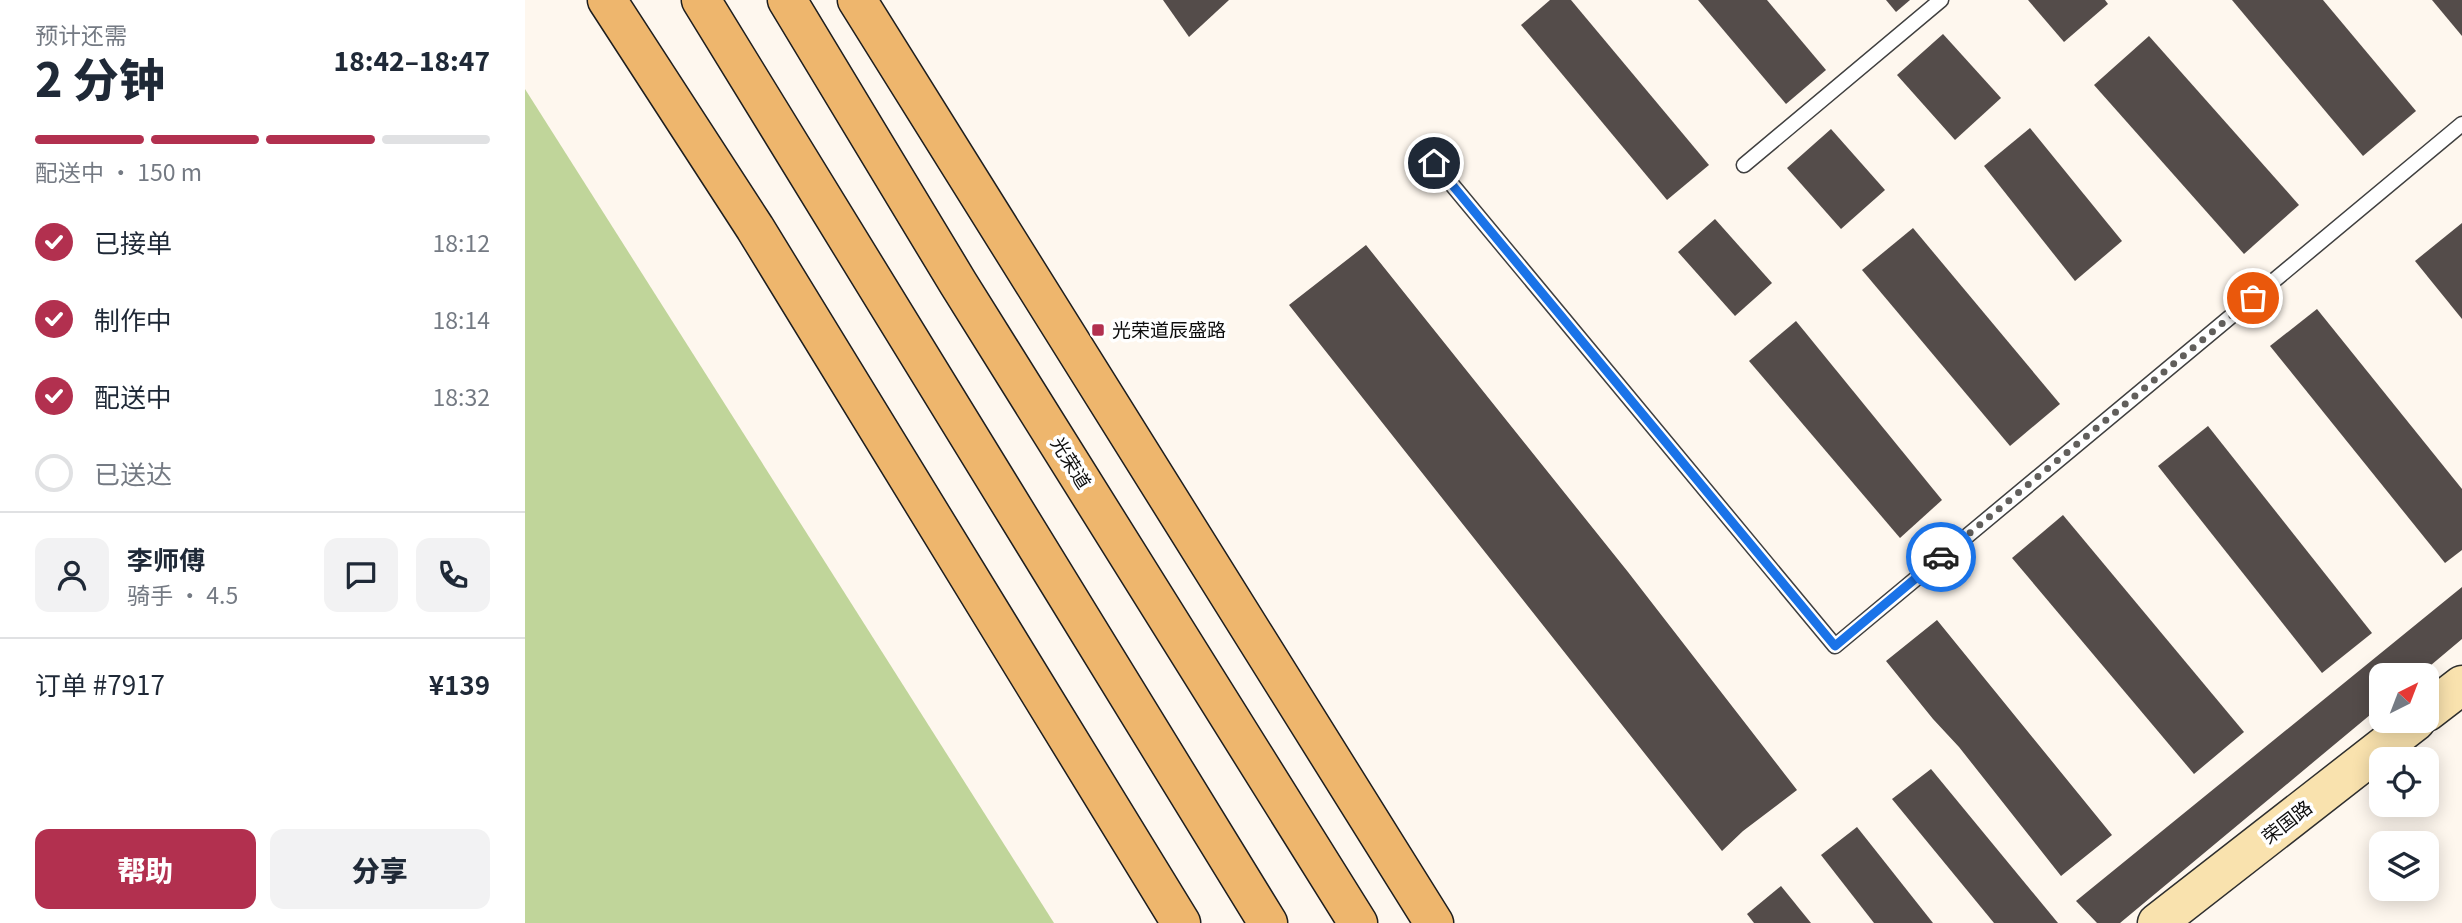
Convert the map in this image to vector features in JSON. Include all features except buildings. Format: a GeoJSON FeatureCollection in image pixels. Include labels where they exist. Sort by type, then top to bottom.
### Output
{"type":"FeatureCollection","features":[{"type":"Feature","properties":{"kind":"main road"},"geometry":{"type":"LineString","coordinates":[[607,0],[755,228],[1181,923]]}},
{"type":"Feature","properties":{"kind":"main road"},"geometry":{"type":"LineString","coordinates":[[701,0],[1268,923]]}},
{"type":"Feature","properties":{"kind":"main road","name":"光荣道"},"geometry":{"type":"LineString","coordinates":[[787,0],[958,283],[1358,923]]}},
{"type":"Feature","properties":{"kind":"main road"},"geometry":{"type":"LineString","coordinates":[[857,0],[1434,923]]}},
{"type":"Feature","properties":{"kind":"street"},"geometry":{"type":"LineString","coordinates":[[2439,703],[2462,685]]}},
{"type":"Feature","properties":{"kind":"street","name":"荣国路"},"geometry":{"type":"LineString","coordinates":[[2157,923],[2401,733]]}},
{"type":"Feature","properties":{"kind":"lane"},"geometry":{"type":"LineString","coordinates":[[1744,164],[1941,0]]}},
{"type":"Feature","properties":{"kind":"lane"},"geometry":{"type":"LineString","coordinates":[[1434,163],[1835,646],[2462,124]]}},
{"type":"Feature","properties":{"kind":"green space"},"geometry":{"type":"Polygon","coordinates":[[[525,89],[1054,923],[525,923],[525,89]]]}},
{"type":"Feature","properties":{"kind":"way so far"},"geometry":{"type":"LineString","coordinates":[[1941,557],[2253,298]]}},
{"type":"Feature","properties":{"kind":"place","name":"光荣道辰盛路"},"geometry":{"type":"Point","coordinates":[1098,330]}},
{"type":"Feature","properties":{"kind":"route"},"geometry":{"type":"LineString","coordinates":[[1434,163],[1835,646],[1941,557]]}}]}
